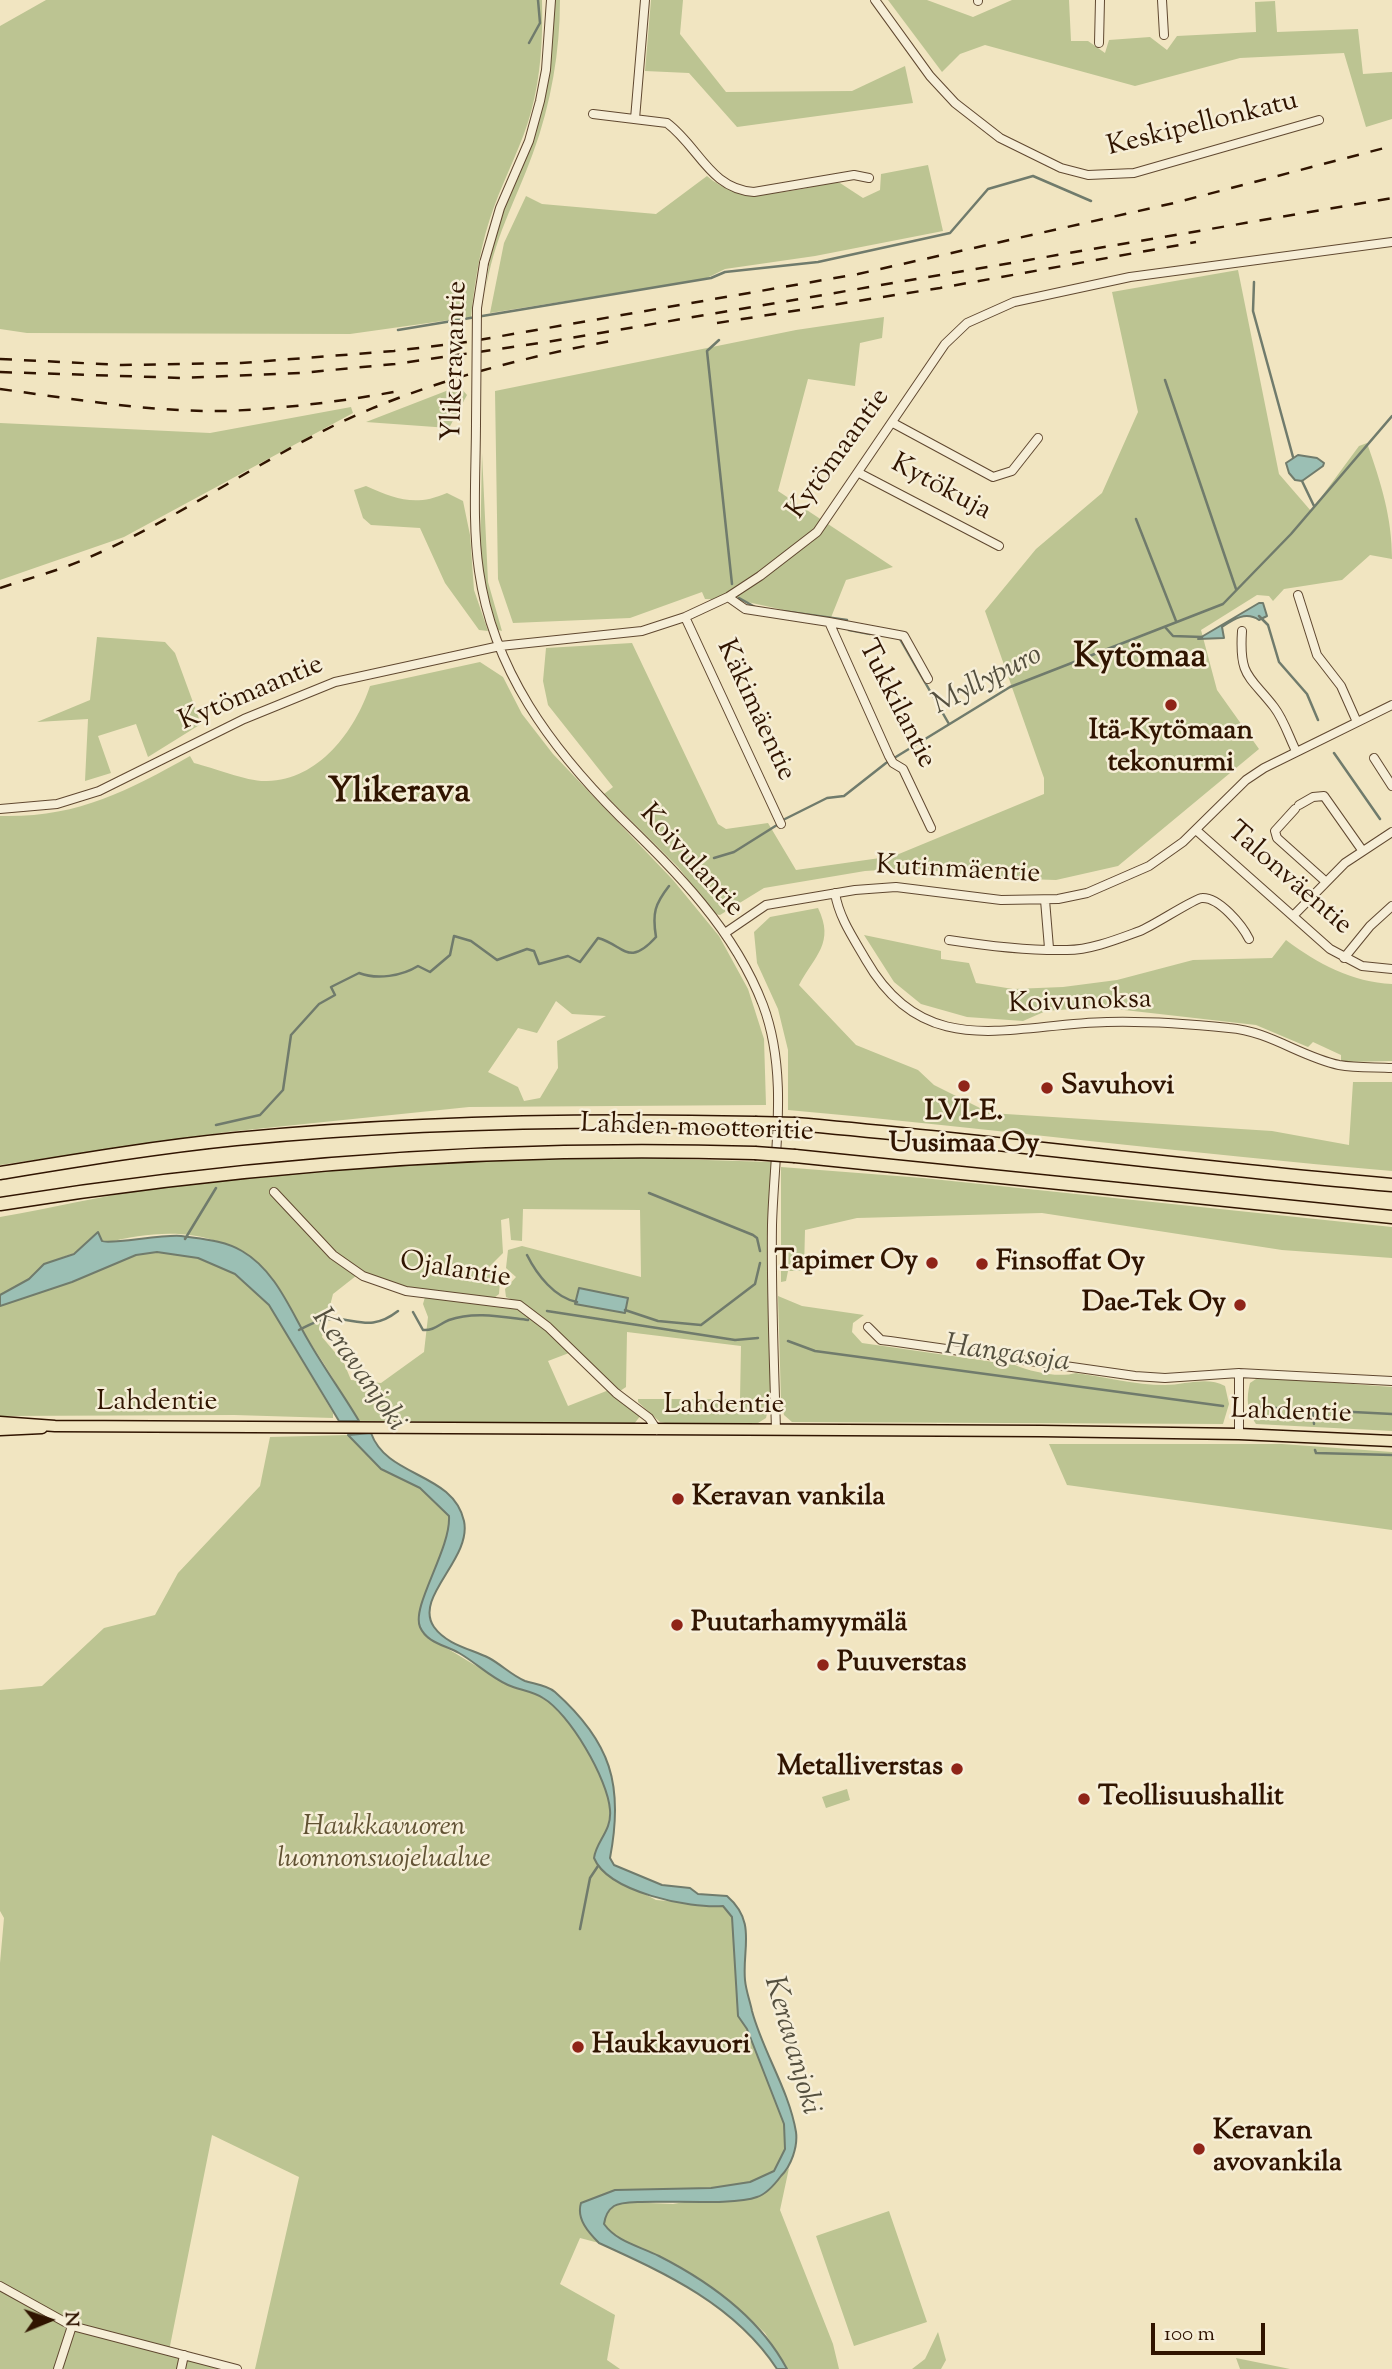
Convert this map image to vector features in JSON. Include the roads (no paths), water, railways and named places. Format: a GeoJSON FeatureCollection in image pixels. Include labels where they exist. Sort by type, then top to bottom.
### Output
{"type":"FeatureCollection","features":[{"type":"Feature","properties":{"kind":"highway","name":"Lahden moottoritie"},"geometry":{"type":"LineString","coordinates":[[0,1173],[236,1139],[385,1127],[528,1121],[795,1124],[925,1135],[1272,1175],[1392,1185]]}},
{"type":"Feature","properties":{"kind":"highway","name":"Lahden moottoritie"},"geometry":{"type":"LineString","coordinates":[[0,1204],[145,1181],[386,1158],[643,1150],[795,1156],[1392,1217]]}},
{"type":"Feature","properties":{"kind":"main road","name":"Lahdentie"},"geometry":{"type":"LineString","coordinates":[[0,1422],[55,1426],[1239,1434],[1392,1441]]}},
{"type":"Feature","properties":{"kind":"main road","name":"Lahdentie"},"geometry":{"type":"LineString","coordinates":[[0,1430],[55,1426]]}},
{"type":"Feature","properties":{"kind":"street","name":"Ylikeravantie"},"geometry":{"type":"LineString","coordinates":[[500,646],[478,569],[477,308],[484,263],[500,208],[529,141],[540,102],[547,70],[551,0]]}},
{"type":"Feature","properties":{"kind":"street"},"geometry":{"type":"LineString","coordinates":[[635,119],[645,0]]}},
{"type":"Feature","properties":{"kind":"street","name":"Keskipellonkatu"},"geometry":{"type":"LineString","coordinates":[[876,0],[930,76],[956,103],[1000,138],[1061,168],[1088,175],[1135,173],[1319,120]]}},
{"type":"Feature","properties":{"kind":"street"},"geometry":{"type":"LineString","coordinates":[[1099,43],[1100,0]]}},
{"type":"Feature","properties":{"kind":"street"},"geometry":{"type":"LineString","coordinates":[[1162,0],[1164,35]]}},
{"type":"Feature","properties":{"kind":"street"},"geometry":{"type":"LineString","coordinates":[[593,114],[667,123],[719,180],[739,191],[754,192],[854,175],[869,178]]}},
{"type":"Feature","properties":{"kind":"street","name":"Kytömaantie"},"geometry":{"type":"LineString","coordinates":[[0,808],[57,804],[99,791],[244,719],[316,688],[500,646],[624,634],[685,617],[728,597],[761,576],[817,532],[945,344],[967,323],[998,307],[1130,277],[1392,242]]}},
{"type":"Feature","properties":{"kind":"street"},"geometry":{"type":"LineString","coordinates":[[893,423],[992,477],[1012,471],[1038,438]]}},
{"type":"Feature","properties":{"kind":"street","name":"Kytökuja"},"geometry":{"type":"LineString","coordinates":[[859,473],[999,546]]}},
{"type":"Feature","properties":{"kind":"street"},"geometry":{"type":"LineString","coordinates":[[1297,595],[1317,655],[1340,686],[1357,722]]}},
{"type":"Feature","properties":{"kind":"street","name":"Tukkilantie"},"geometry":{"type":"LineString","coordinates":[[728,597],[745,608],[829,622],[891,759],[903,769],[932,828]]}},
{"type":"Feature","properties":{"kind":"street","name":"Käkimäentie"},"geometry":{"type":"LineString","coordinates":[[685,617],[782,824]]}},
{"type":"Feature","properties":{"kind":"street"},"geometry":{"type":"LineString","coordinates":[[829,622],[904,636],[928,678]]}},
{"type":"Feature","properties":{"kind":"street"},"geometry":{"type":"LineString","coordinates":[[1242,631],[1241,648],[1247,678],[1275,708],[1296,751]]}},
{"type":"Feature","properties":{"kind":"street","name":"Koivulantie"},"geometry":{"type":"LineString","coordinates":[[500,646],[527,704],[562,754],[594,791],[676,873],[725,933],[754,983],[775,1049],[778,1105],[772,1237],[776,1430]]}},
{"type":"Feature","properties":{"kind":"street","name":"Kutinmäentie"},"geometry":{"type":"LineString","coordinates":[[725,933],[766,905],[896,887],[1001,900],[1045,900],[1087,893],[1149,866],[1196,831],[1246,780],[1296,751],[1392,705]]}},
{"type":"Feature","properties":{"kind":"street"},"geometry":{"type":"LineString","coordinates":[[1374,758],[1392,786]]}},
{"type":"Feature","properties":{"kind":"street"},"geometry":{"type":"LineString","coordinates":[[1325,881],[1277,838],[1275,831],[1297,807],[1314,797],[1324,796],[1362,849]]}},
{"type":"Feature","properties":{"kind":"street","name":"Talonväentie"},"geometry":{"type":"LineString","coordinates":[[1196,831],[1344,958],[1362,966],[1392,969]]}},
{"type":"Feature","properties":{"kind":"street"},"geometry":{"type":"LineString","coordinates":[[1293,916],[1325,881],[1362,849],[1392,832]]}},
{"type":"Feature","properties":{"kind":"street","name":"Koivunoksa"},"geometry":{"type":"LineString","coordinates":[[835,894],[841,915],[879,982],[891,997],[914,1014],[939,1026],[965,1031],[1108,1022],[1228,1028],[1261,1034],[1338,1065],[1392,1068]]}},
{"type":"Feature","properties":{"kind":"street"},"geometry":{"type":"LineString","coordinates":[[949,940],[1007,948],[1080,949],[1116,940],[1149,927],[1194,900],[1205,898],[1216,903],[1242,926],[1249,939]]}},
{"type":"Feature","properties":{"kind":"street"},"geometry":{"type":"LineString","coordinates":[[1045,900],[1049,948]]}},
{"type":"Feature","properties":{"kind":"street"},"geometry":{"type":"LineString","coordinates":[[1344,958],[1370,926],[1392,906]]}},
{"type":"Feature","properties":{"kind":"street","name":"Ojalantie"},"geometry":{"type":"LineString","coordinates":[[274,1192],[333,1255],[363,1276],[406,1291],[520,1305],[548,1327],[616,1393],[649,1418],[657,1430]]}},
{"type":"Feature","properties":{"kind":"street"},"geometry":{"type":"LineString","coordinates":[[868,1327],[881,1340],[1135,1376],[1166,1378],[1240,1373],[1392,1381]]}},
{"type":"Feature","properties":{"kind":"street"},"geometry":{"type":"LineString","coordinates":[[1239,1434],[1240,1373]]}},
{"type":"Feature","properties":{"kind":"street"},"geometry":{"type":"LineString","coordinates":[[0,2286],[72,2326],[237,2369]]}},
{"type":"Feature","properties":{"kind":"street"},"geometry":{"type":"LineString","coordinates":[[58,2369],[72,2326]]}},
{"type":"Feature","properties":{"kind":"street"},"geometry":{"type":"LineString","coordinates":[[181,2369],[184,2355]]}},
{"type":"Feature","properties":{"kind":"water"},"geometry":{"type":"Polygon","coordinates":[[[1298,455],[1317,458],[1324,463],[1323,466],[1302,481],[1295,480],[1286,463],[1298,455]]]}},
{"type":"Feature","properties":{"kind":"water"},"geometry":{"type":"Polygon","coordinates":[[[1263,603],[1267,616],[1259,620],[1249,616],[1240,617],[1222,627],[1224,638],[1198,639],[1263,603]]]}},
{"type":"Feature","properties":{"kind":"water"},"geometry":{"type":"Polygon","coordinates":[[[98,1232],[102,1241],[107,1242],[173,1236],[212,1240],[235,1247],[254,1259],[281,1291],[359,1421],[339,1421],[269,1305],[235,1274],[198,1258],[157,1252],[136,1255],[72,1282],[0,1306],[0,1295],[29,1279],[44,1264],[74,1254],[98,1232]]]}},
{"type":"Feature","properties":{"kind":"water"},"geometry":{"type":"Polygon","coordinates":[[[579,1288],[628,1298],[625,1313],[575,1304],[579,1288]]]}},
{"type":"Feature","properties":{"kind":"water"},"geometry":{"type":"Polygon","coordinates":[[[371,1433],[379,1448],[391,1459],[447,1493],[458,1505],[464,1521],[460,1549],[431,1603],[430,1615],[434,1627],[452,1642],[489,1658],[520,1679],[552,1690],[574,1710],[601,1747],[614,1787],[614,1832],[610,1858],[614,1865],[662,1885],[690,1888],[698,1894],[727,1896],[742,1916],[746,1936],[747,1992],[757,2026],[793,2116],[796,2144],[791,2162],[773,2185],[757,2197],[725,2202],[623,2203],[610,2210],[604,2224],[622,2239],[697,2277],[732,2303],[763,2333],[787,2369],[777,2369],[741,2327],[698,2294],[599,2243],[580,2215],[581,2203],[615,2190],[711,2188],[750,2182],[774,2171],[785,2149],[784,2124],[747,2029],[738,2016],[732,1917],[723,1906],[691,1905],[651,1896],[615,1880],[602,1870],[594,1858],[609,1824],[608,1797],[586,1748],[564,1717],[543,1698],[501,1682],[423,1632],[419,1618],[421,1605],[444,1544],[449,1516],[420,1488],[381,1469],[348,1435],[371,1433]]]}},
{"type":"Feature","properties":{"kind":"waterway"},"geometry":{"type":"LineString","coordinates":[[529,43],[540,23],[538,0]]}},
{"type":"Feature","properties":{"kind":"waterway"},"geometry":{"type":"LineString","coordinates":[[398,330],[711,278],[725,272],[818,262],[950,233],[988,189],[1033,176],[1091,201]]}},
{"type":"Feature","properties":{"kind":"waterway"},"geometry":{"type":"LineString","coordinates":[[1254,282],[1253,311],[1293,457]]}},
{"type":"Feature","properties":{"kind":"waterway"},"geometry":{"type":"LineString","coordinates":[[719,340],[707,351],[732,584]]}},
{"type":"Feature","properties":{"kind":"waterway"},"geometry":{"type":"LineString","coordinates":[[1165,380],[1236,589]]}},
{"type":"Feature","properties":{"kind":"waterway","name":"Myllypuro"},"geometry":{"type":"LineString","coordinates":[[785,819],[827,798],[844,796],[886,763],[1010,687],[1223,604],[1291,534],[1392,416]]}},
{"type":"Feature","properties":{"kind":"waterway"},"geometry":{"type":"LineString","coordinates":[[1302,481],[1314,506]]}},
{"type":"Feature","properties":{"kind":"waterway"},"geometry":{"type":"LineString","coordinates":[[1136,519],[1176,621]]}},
{"type":"Feature","properties":{"kind":"waterway"},"geometry":{"type":"LineString","coordinates":[[739,598],[755,607]]}},
{"type":"Feature","properties":{"kind":"waterway"},"geometry":{"type":"LineString","coordinates":[[782,611],[847,620]]}},
{"type":"Feature","properties":{"kind":"waterway"},"geometry":{"type":"LineString","coordinates":[[1259,616],[1268,625],[1279,662],[1307,694],[1318,720]]}},
{"type":"Feature","properties":{"kind":"waterway"},"geometry":{"type":"LineString","coordinates":[[1165,627],[1173,636],[1202,637]]}},
{"type":"Feature","properties":{"kind":"waterway"},"geometry":{"type":"LineString","coordinates":[[849,630],[870,634]]}},
{"type":"Feature","properties":{"kind":"waterway"},"geometry":{"type":"LineString","coordinates":[[900,639],[949,724]]}},
{"type":"Feature","properties":{"kind":"waterway"},"geometry":{"type":"LineString","coordinates":[[1334,753],[1380,819]]}},
{"type":"Feature","properties":{"kind":"waterway","name":"Myllypuro"},"geometry":{"type":"LineString","coordinates":[[714,858],[734,852],[777,825]]}},
{"type":"Feature","properties":{"kind":"waterway","name":"Myllypuro"},"geometry":{"type":"LineString","coordinates":[[216,1125],[260,1115],[283,1090],[291,1035],[319,1004],[335,995],[331,987],[359,973],[389,976],[418,966],[430,972],[450,955],[454,936],[471,941],[497,960],[527,949],[534,951],[539,964],[568,956],[580,962],[598,938],[626,952],[639,951],[656,937],[656,909],[669,886]]}},
{"type":"Feature","properties":{"kind":"waterway","name":"Myllypuro"},"geometry":{"type":"LineString","coordinates":[[185,1239],[216,1188]]}},
{"type":"Feature","properties":{"kind":"waterway"},"geometry":{"type":"LineString","coordinates":[[649,1193],[753,1235],[757,1238],[760,1251]]}},
{"type":"Feature","properties":{"kind":"waterway"},"geometry":{"type":"LineString","coordinates":[[527,1255],[554,1291],[577,1302]]}},
{"type":"Feature","properties":{"kind":"waterway"},"geometry":{"type":"LineString","coordinates":[[625,1310],[658,1321],[701,1325],[755,1284],[760,1263]]}},
{"type":"Feature","properties":{"kind":"waterway","name":"Hangasoja"},"geometry":{"type":"LineString","coordinates":[[299,1330],[330,1319],[377,1322],[398,1311]]}},
{"type":"Feature","properties":{"kind":"waterway","name":"Hangasoja"},"geometry":{"type":"LineString","coordinates":[[547,1311],[735,1340],[758,1338]]}},
{"type":"Feature","properties":{"kind":"waterway","name":"Hangasoja"},"geometry":{"type":"LineString","coordinates":[[413,1312],[423,1330],[468,1316],[528,1320]]}},
{"type":"Feature","properties":{"kind":"waterway","name":"Hangasoja"},"geometry":{"type":"LineString","coordinates":[[788,1341],[815,1351],[1223,1406]]}},
{"type":"Feature","properties":{"kind":"waterway","name":"Hangasoja"},"geometry":{"type":"LineString","coordinates":[[1256,1407],[1392,1414]]}},
{"type":"Feature","properties":{"kind":"waterway"},"geometry":{"type":"LineString","coordinates":[[1313,1410],[1314,1424]]}},
{"type":"Feature","properties":{"kind":"waterway"},"geometry":{"type":"LineString","coordinates":[[1315,1450],[1316,1453],[1392,1455]]}},
{"type":"Feature","properties":{"kind":"waterway"},"geometry":{"type":"LineString","coordinates":[[580,1929],[590,1878],[598,1866]]}},
{"type":"Feature","properties":{"kind":"railway"},"geometry":{"type":"LineString","coordinates":[[0,359],[122,365],[241,363],[394,351],[467,342],[858,274],[1174,203],[1392,146]]}},
{"type":"Feature","properties":{"kind":"railway"},"geometry":{"type":"LineString","coordinates":[[0,372],[183,378],[300,373],[395,364],[547,342],[1392,198]]}},
{"type":"Feature","properties":{"kind":"railway"},"geometry":{"type":"LineString","coordinates":[[717,323],[940,288],[1196,242]]}},
{"type":"Feature","properties":{"kind":"railway"},"geometry":{"type":"LineString","coordinates":[[0,588],[90,557],[182,510],[333,426],[401,397],[507,364],[616,340]]}},
{"type":"Feature","properties":{"kind":"railway"},"geometry":{"type":"LineString","coordinates":[[0,389],[84,401],[196,411],[267,409],[394,392]]}},
{"type":"Feature","properties":{"kind":"place","name":"Itä-Kytömaan tekonurmi"},"geometry":{"type":"Point","coordinates":[1171,705]}},
{"type":"Feature","properties":{"kind":"place","name":"LVI-E. Uusimaa Oy"},"geometry":{"type":"Point","coordinates":[964,1086]}},
{"type":"Feature","properties":{"kind":"place","name":"Savuhovi"},"geometry":{"type":"Point","coordinates":[1047,1088]}},
{"type":"Feature","properties":{"kind":"place","name":"Tapimer Oy"},"geometry":{"type":"Point","coordinates":[932,1263]}},
{"type":"Feature","properties":{"kind":"place","name":"Finsoffat Oy"},"geometry":{"type":"Point","coordinates":[982,1264]}},
{"type":"Feature","properties":{"kind":"place","name":"Dae-Tek Oy"},"geometry":{"type":"Point","coordinates":[1240,1305]}},
{"type":"Feature","properties":{"kind":"place","name":"Keravan vankila"},"geometry":{"type":"Point","coordinates":[678,1499]}},
{"type":"Feature","properties":{"kind":"place","name":"Puutarhamyymälä"},"geometry":{"type":"Point","coordinates":[677,1625]}},
{"type":"Feature","properties":{"kind":"place","name":"Puuverstas"},"geometry":{"type":"Point","coordinates":[823,1665]}},
{"type":"Feature","properties":{"kind":"place","name":"Metalliverstas"},"geometry":{"type":"Point","coordinates":[957,1769]}},
{"type":"Feature","properties":{"kind":"place","name":"Teollisuushallit"},"geometry":{"type":"Point","coordinates":[1084,1799]}},
{"type":"Feature","properties":{"kind":"place","name":"Haukkavuori"},"geometry":{"type":"Point","coordinates":[578,2047]}},
{"type":"Feature","properties":{"kind":"place","name":"Keravan avovankila"},"geometry":{"type":"Point","coordinates":[1199,2149]}},
{"type":"Feature","properties":{"kind":"district","name":"Kytömaa"},"geometry":{"type":"Point","coordinates":[1140,660]}},
{"type":"Feature","properties":{"kind":"district","name":"Ylikerava"},"geometry":{"type":"Point","coordinates":[399,795]}},
{"type":"Feature","properties":{"kind":"water label","name":"Keravanjoki"},"geometry":{"type":"Point","coordinates":[357,1371]}},
{"type":"Feature","properties":{"kind":"water label","name":"Keravanjoki"},"geometry":{"type":"Point","coordinates":[790,2046]}},
{"type":"Feature","properties":{"kind":"park label","name":"Haukkavuoren luonnonsuojelualue"},"geometry":{"type":"Point","coordinates":[384,1845]}}]}
